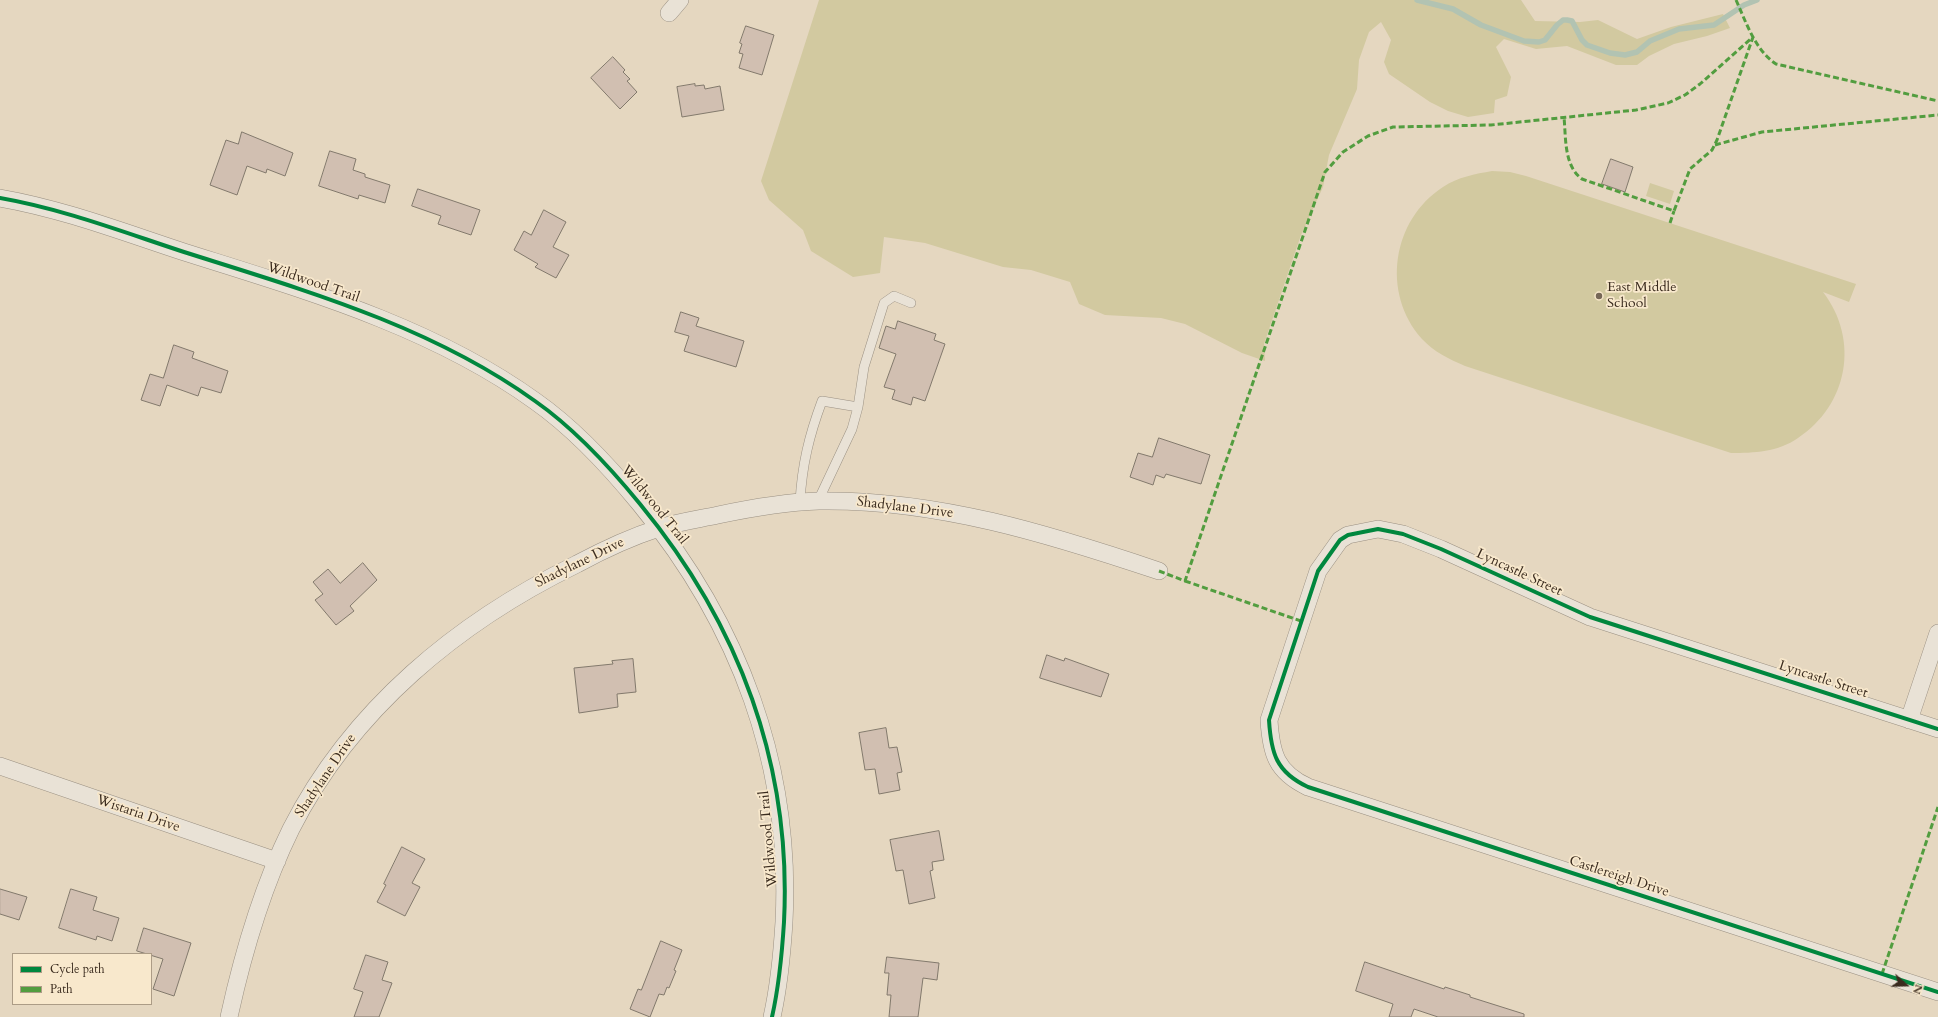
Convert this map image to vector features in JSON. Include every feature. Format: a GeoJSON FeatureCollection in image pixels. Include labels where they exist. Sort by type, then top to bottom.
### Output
{"type":"FeatureCollection","features":[{"type":"Feature","properties":{"kind":"street"},"geometry":{"type":"LineString","coordinates":[[669,13],[680,0]]}},
{"type":"Feature","properties":{"kind":"street","name":"Wildwood Trail"},"geometry":{"type":"LineString","coordinates":[[0,198],[45,208],[200,257],[378,318],[433,341],[493,374],[538,403],[567,428],[614,473],[660,528],[680,555],[702,590],[735,654],[749,687],[769,753],[781,820],[785,870],[785,898],[781,954],[772,1017]]}},
{"type":"Feature","properties":{"kind":"street","name":"Shadylane Drive"},"geometry":{"type":"LineString","coordinates":[[229,1017],[251,934],[277,861],[291,829],[308,800],[349,739],[386,698],[440,649],[492,610],[524,591],[596,554],[660,528],[740,510],[818,501],[906,506],[982,519],[1067,541],[1159,571]]}},
{"type":"Feature","properties":{"kind":"street","name":"Lyncastle Street"},"geometry":{"type":"LineString","coordinates":[[1293,780],[1278,764],[1270,743],[1270,720],[1318,571],[1328,554],[1340,540],[1348,535],[1378,529],[1403,534],[1435,546],[1590,617],[1938,729]]}},
{"type":"Feature","properties":{"kind":"street"},"geometry":{"type":"LineString","coordinates":[[1909,720],[1938,633]]}},
{"type":"Feature","properties":{"kind":"street","name":"Wistaria Drive"},"geometry":{"type":"LineString","coordinates":[[0,766],[277,861]]}},
{"type":"Feature","properties":{"kind":"street","name":"Castlereigh Drive"},"geometry":{"type":"LineString","coordinates":[[1293,780],[1308,787],[1938,992]]}},
{"type":"Feature","properties":{"kind":"lane"},"geometry":{"type":"LineString","coordinates":[[818,501],[852,429],[858,407],[864,367],[884,302],[894,296],[911,303]]}},
{"type":"Feature","properties":{"kind":"lane"},"geometry":{"type":"LineString","coordinates":[[800,502],[801,472],[813,427],[822,401],[858,407]]}},
{"type":"Feature","properties":{"kind":"shaded area"},"geometry":{"type":"Polygon","coordinates":[[[819,0],[1521,0],[1535,21],[1580,22],[1598,20],[1637,39],[1671,27],[1723,14],[1730,28],[1707,36],[1674,44],[1649,56],[1637,65],[1616,65],[1567,46],[1536,49],[1504,39],[1496,47],[1511,77],[1507,96],[1495,100],[1494,113],[1468,117],[1448,111],[1430,102],[1389,74],[1384,62],[1391,40],[1381,22],[1369,32],[1359,60],[1357,89],[1329,155],[1323,187],[1301,235],[1264,344],[1265,361],[1242,353],[1185,324],[1161,318],[1105,315],[1079,304],[1070,282],[1031,270],[1003,267],[925,243],[884,237],[880,273],[853,277],[811,251],[803,230],[769,200],[761,181],[819,0]]]}},
{"type":"Feature","properties":{"kind":"shaded area"},"geometry":{"type":"Polygon","coordinates":[[[1492,171],[1510,172],[1526,176],[1856,284],[1849,302],[1823,292],[1835,311],[1842,330],[1845,351],[1843,371],[1838,390],[1828,408],[1815,424],[1790,443],[1766,451],[1731,453],[1465,366],[1448,358],[1427,344],[1409,321],[1401,300],[1397,279],[1398,258],[1403,237],[1412,218],[1426,201],[1443,187],[1461,178],[1492,171]]]}},
{"type":"Feature","properties":{"kind":"shaded area"},"geometry":{"type":"Polygon","coordinates":[[[1650,183],[1674,191],[1670,204],[1646,196],[1650,183]]]}},
{"type":"Feature","properties":{"kind":"building"},"geometry":{"type":"Polygon","coordinates":[[[746,26],[774,35],[762,75],[739,68],[743,54],[739,53],[742,44],[740,43],[746,26]]]}},
{"type":"Feature","properties":{"kind":"building"},"geometry":{"type":"Polygon","coordinates":[[[613,57],[625,70],[623,72],[630,79],[627,81],[637,92],[620,109],[591,78],[613,57]]]}},
{"type":"Feature","properties":{"kind":"building"},"geometry":{"type":"Polygon","coordinates":[[[695,84],[695,86],[704,85],[705,89],[720,86],[724,110],[682,117],[677,87],[695,84]]]}},
{"type":"Feature","properties":{"kind":"building"},"geometry":{"type":"Polygon","coordinates":[[[242,132],[293,153],[285,176],[267,169],[266,173],[247,166],[237,195],[210,185],[226,140],[238,144],[242,132]]]}},
{"type":"Feature","properties":{"kind":"building"},"geometry":{"type":"Polygon","coordinates":[[[330,151],[356,159],[353,170],[365,174],[365,177],[390,185],[385,203],[359,195],[358,199],[319,186],[330,151]]]}},
{"type":"Feature","properties":{"kind":"building"},"geometry":{"type":"Polygon","coordinates":[[[1611,159],[1633,167],[1625,192],[1602,184],[1611,159]]]}},
{"type":"Feature","properties":{"kind":"building"},"geometry":{"type":"Polygon","coordinates":[[[418,189],[480,210],[471,235],[438,224],[441,216],[412,206],[418,189]]]}},
{"type":"Feature","properties":{"kind":"building"},"geometry":{"type":"Polygon","coordinates":[[[544,210],[566,222],[553,247],[569,255],[556,278],[535,267],[538,264],[514,250],[524,231],[531,235],[544,210]]]}},
{"type":"Feature","properties":{"kind":"building"},"geometry":{"type":"Polygon","coordinates":[[[681,312],[699,318],[696,326],[744,341],[736,367],[684,351],[689,336],[675,332],[681,312]]]}},
{"type":"Feature","properties":{"kind":"building"},"geometry":{"type":"Polygon","coordinates":[[[898,321],[936,334],[934,340],[945,344],[925,401],[913,397],[911,405],[892,399],[895,390],[884,387],[896,354],[879,348],[886,326],[895,329],[898,321]]]}},
{"type":"Feature","properties":{"kind":"building"},"geometry":{"type":"Polygon","coordinates":[[[174,345],[194,352],[192,358],[228,371],[221,393],[201,387],[198,396],[167,385],[160,406],[141,400],[150,374],[163,378],[174,345]]]}},
{"type":"Feature","properties":{"kind":"building"},"geometry":{"type":"Polygon","coordinates":[[[1159,438],[1210,455],[1201,484],[1166,474],[1164,478],[1156,475],[1153,485],[1130,477],[1138,453],[1152,457],[1159,438]]]}},
{"type":"Feature","properties":{"kind":"building"},"geometry":{"type":"Polygon","coordinates":[[[363,563],[377,580],[350,606],[354,611],[336,625],[315,600],[323,594],[313,582],[328,569],[340,583],[363,563]]]}},
{"type":"Feature","properties":{"kind":"building"},"geometry":{"type":"Polygon","coordinates":[[[1047,655],[1064,661],[1065,658],[1109,674],[1101,697],[1040,678],[1047,655]]]}},
{"type":"Feature","properties":{"kind":"building"},"geometry":{"type":"Polygon","coordinates":[[[633,659],[636,692],[617,694],[618,707],[579,713],[574,668],[613,664],[612,661],[633,659]]]}},
{"type":"Feature","properties":{"kind":"building"},"geometry":{"type":"Polygon","coordinates":[[[886,728],[889,748],[897,747],[902,772],[897,773],[900,790],[879,794],[875,769],[865,770],[859,733],[886,728]]]}},
{"type":"Feature","properties":{"kind":"building"},"geometry":{"type":"Polygon","coordinates":[[[939,831],[944,860],[932,862],[933,870],[930,871],[935,898],[909,904],[903,870],[896,871],[890,840],[939,831]]]}},
{"type":"Feature","properties":{"kind":"building"},"geometry":{"type":"Polygon","coordinates":[[[402,847],[425,859],[412,883],[420,887],[405,916],[377,902],[402,847]]]}},
{"type":"Feature","properties":{"kind":"building"},"geometry":{"type":"Polygon","coordinates":[[[0,889],[27,897],[19,920],[0,914],[0,889]]]}},
{"type":"Feature","properties":{"kind":"building"},"geometry":{"type":"Polygon","coordinates":[[[71,889],[97,897],[93,910],[119,918],[112,941],[97,936],[96,940],[59,928],[71,889]]]}},
{"type":"Feature","properties":{"kind":"building"},"geometry":{"type":"Polygon","coordinates":[[[144,928],[191,943],[174,996],[153,989],[163,959],[152,956],[152,953],[137,951],[144,928]]]}},
{"type":"Feature","properties":{"kind":"building"},"geometry":{"type":"Polygon","coordinates":[[[661,941],[682,950],[669,988],[667,987],[664,995],[659,994],[650,1017],[630,1009],[638,989],[641,990],[661,941]]]}},
{"type":"Feature","properties":{"kind":"building"},"geometry":{"type":"Polygon","coordinates":[[[366,955],[388,962],[382,980],[392,983],[379,1017],[354,1017],[363,992],[354,989],[366,955]]]}},
{"type":"Feature","properties":{"kind":"building"},"geometry":{"type":"Polygon","coordinates":[[[887,957],[939,963],[937,980],[923,978],[918,1017],[889,1017],[891,995],[887,995],[889,973],[885,973],[887,957]]]}},
{"type":"Feature","properties":{"kind":"building"},"geometry":{"type":"Polygon","coordinates":[[[1365,962],[1444,989],[1445,987],[1470,995],[1470,997],[1524,1014],[1524,1017],[1438,1017],[1414,1009],[1411,1017],[1389,1017],[1393,1004],[1356,991],[1365,962]]]}},
{"type":"Feature","properties":{"kind":"waterway"},"geometry":{"type":"LineString","coordinates":[[1417,0],[1453,9],[1481,25],[1524,41],[1539,42],[1545,40],[1563,20],[1572,21],[1582,40],[1587,45],[1610,53],[1625,55],[1637,52],[1650,41],[1679,29],[1714,25],[1744,5],[1757,0]]}},
{"type":"Feature","properties":{"kind":"marked path"},"geometry":{"type":"LineString","coordinates":[[1736,0],[1752,35],[1762,51],[1776,64],[1938,101]]}},
{"type":"Feature","properties":{"kind":"marked path"},"geometry":{"type":"LineString","coordinates":[[1159,571],[1185,581],[1325,172],[1343,152],[1368,136],[1393,127],[1491,125],[1636,110],[1668,103],[1685,95],[1700,84],[1753,37],[1717,140],[1712,150],[1690,169],[1674,211],[1582,179],[1576,174],[1567,151],[1565,134],[1565,125],[1564,117]]}},
{"type":"Feature","properties":{"kind":"marked path"},"geometry":{"type":"LineString","coordinates":[[1715,145],[1762,132],[1938,115]]}},
{"type":"Feature","properties":{"kind":"marked path"},"geometry":{"type":"LineString","coordinates":[[1670,223],[1674,211]]}},
{"type":"Feature","properties":{"kind":"marked path"},"geometry":{"type":"LineString","coordinates":[[1185,581],[1301,621]]}},
{"type":"Feature","properties":{"kind":"marked path"},"geometry":{"type":"LineString","coordinates":[[1882,974],[1938,807]]}},
{"type":"Feature","properties":{"kind":"cycle path"},"geometry":{"type":"LineString","coordinates":[[0,198],[47,208],[116,229],[320,296],[410,331],[453,351],[495,375],[535,401],[578,436],[604,462],[640,504],[675,550],[705,598],[731,648],[752,699],[768,752],[779,807],[784,864],[784,922],[778,982],[772,1017]]}},
{"type":"Feature","properties":{"kind":"cycle path"},"geometry":{"type":"LineString","coordinates":[[1938,729],[1590,617],[1441,549],[1403,534],[1378,529],[1348,535],[1340,540],[1318,571],[1269,720],[1271,742],[1277,760],[1289,775],[1308,787],[1938,992]]}},
{"type":"Feature","properties":{"kind":"place","name":"East Middle School"},"geometry":{"type":"Point","coordinates":[1599,296]}}]}
